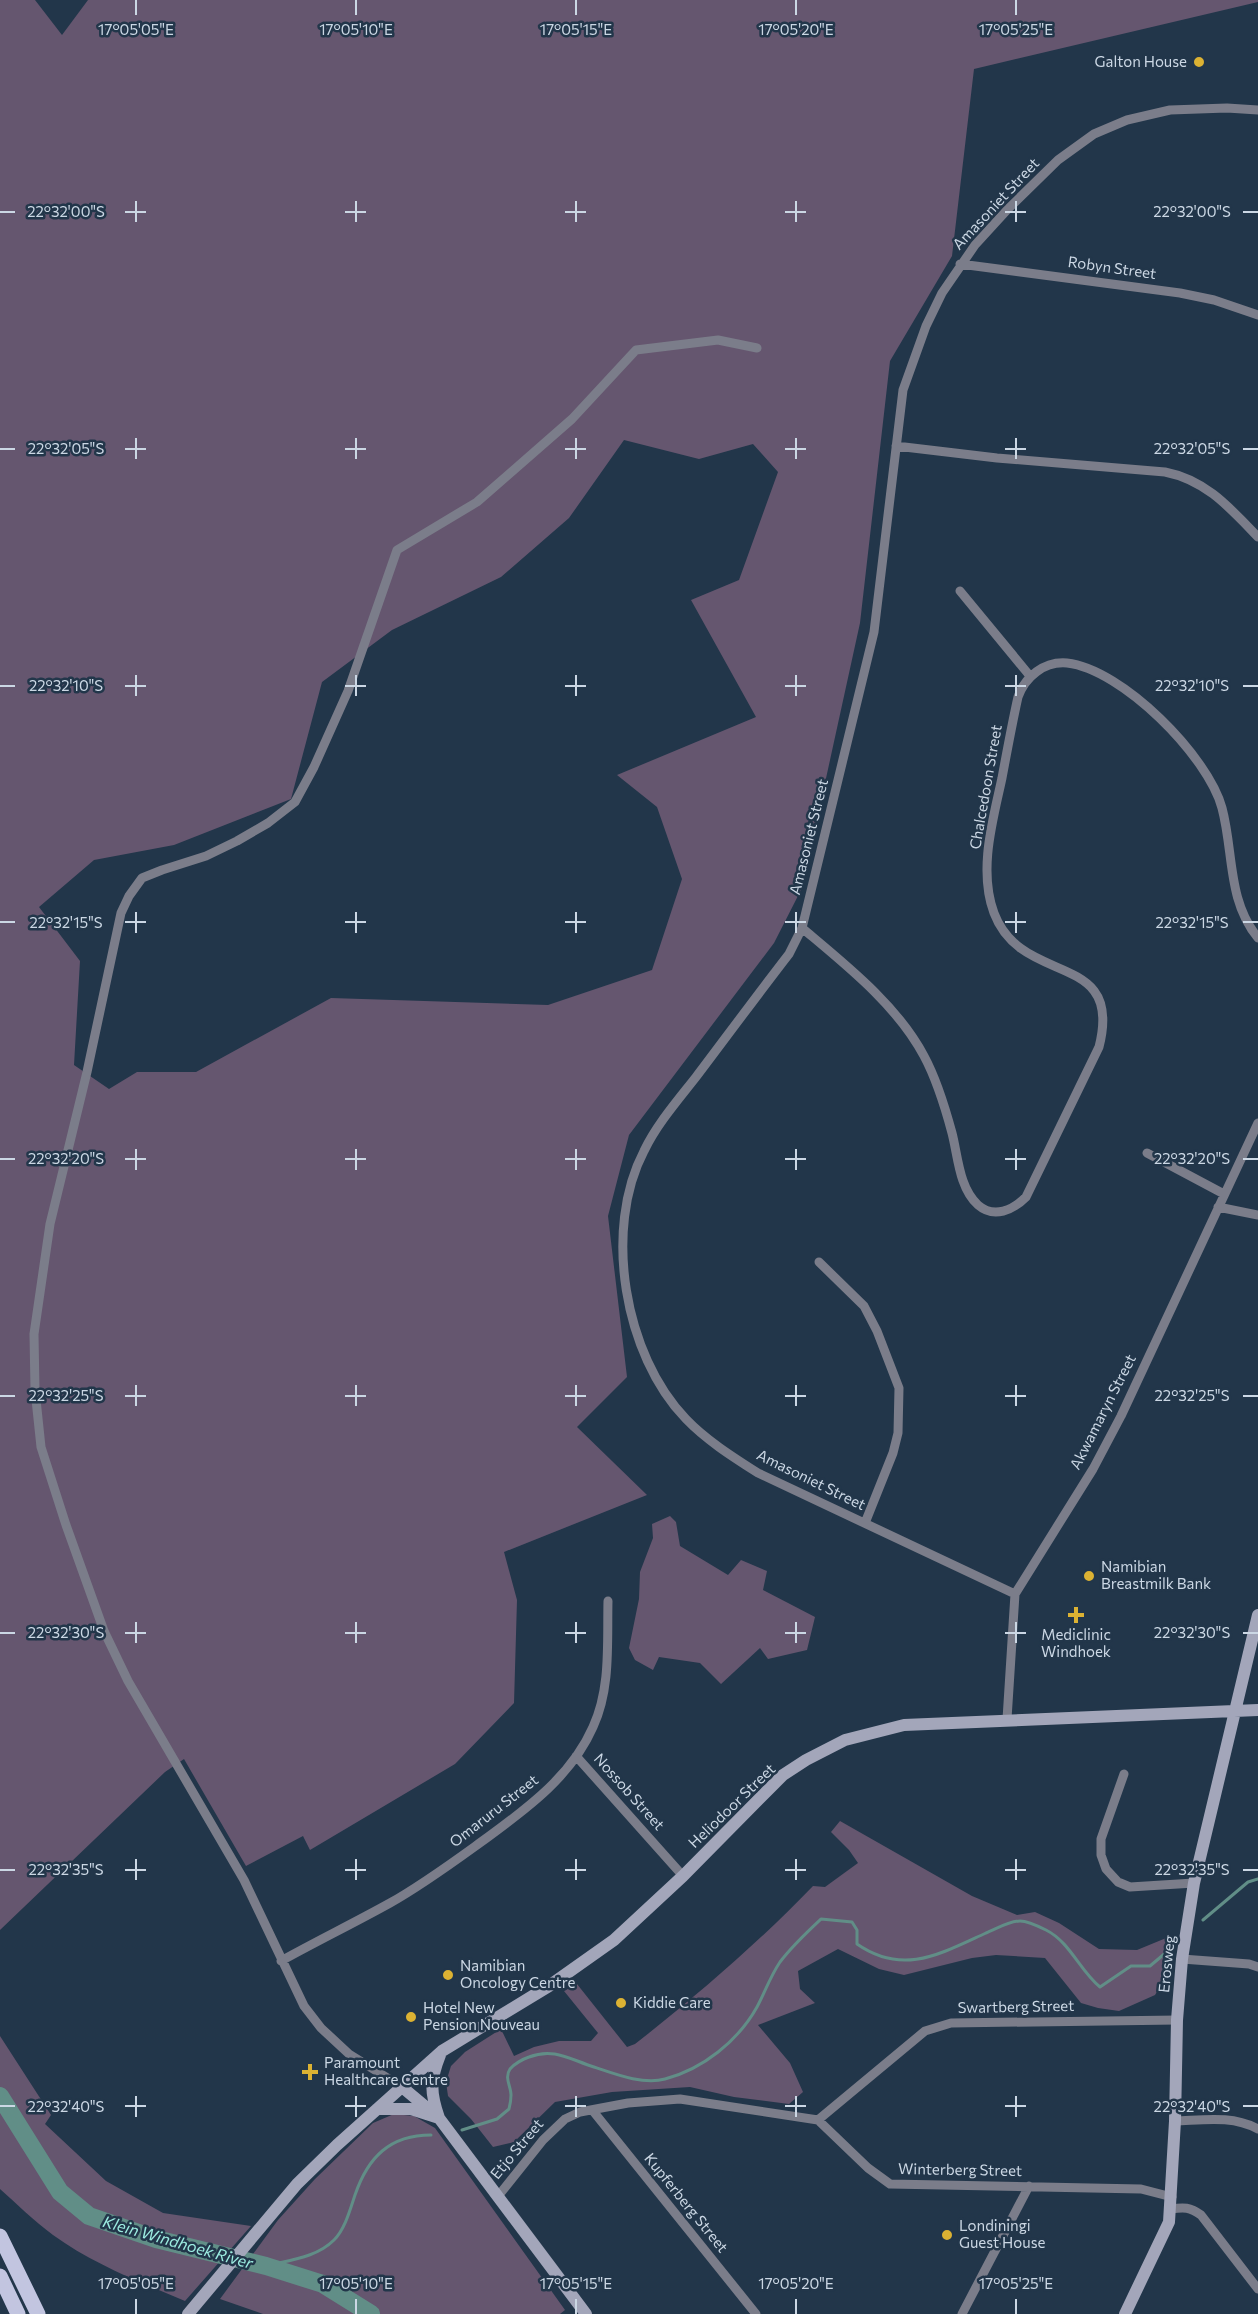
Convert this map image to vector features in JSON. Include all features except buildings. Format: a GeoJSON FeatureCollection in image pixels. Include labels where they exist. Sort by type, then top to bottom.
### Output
{"type":"FeatureCollection","features":[{"type":"Feature","properties":{"kind":"main road"},"geometry":{"type":"LineString","coordinates":[[0,2236],[38,2314]]}},
{"type":"Feature","properties":{"kind":"main road"},"geometry":{"type":"LineString","coordinates":[[0,2277],[18,2314]]}},
{"type":"Feature","properties":{"kind":"street","name":"Amasoniet Street"},"geometry":{"type":"LineString","coordinates":[[1015,1594],[758,1473],[728,1455],[686,1419],[656,1378],[634,1325],[625,1293],[623,1262],[626,1211],[634,1172],[644,1150],[663,1121],[789,954],[802,928],[874,632],[901,401],[907,376],[942,293],[960,264],[984,234],[1066,153],[1094,134],[1127,120],[1170,110],[1227,108],[1258,110]]}},
{"type":"Feature","properties":{"kind":"street","name":"Robyn Street"},"geometry":{"type":"LineString","coordinates":[[960,264],[1180,292],[1214,300],[1258,315]]}},
{"type":"Feature","properties":{"kind":"street"},"geometry":{"type":"LineString","coordinates":[[586,2314],[439,2118],[402,2087],[349,2054],[321,2028],[304,2006],[244,1880],[128,1681],[104,1631],[41,1447],[35,1390],[34,1334],[50,1224],[87,1072],[121,913],[129,896],[142,878],[206,856],[268,823],[295,802],[348,691],[398,550],[477,502],[572,419],[636,350],[718,340],[757,348]]}},
{"type":"Feature","properties":{"kind":"street"},"geometry":{"type":"LineString","coordinates":[[896,446],[996,458],[1165,472],[1183,476],[1199,483],[1215,495],[1258,537]]}},
{"type":"Feature","properties":{"kind":"street"},"geometry":{"type":"LineString","coordinates":[[960,591],[1030,676],[1043,668],[1067,663],[1098,673],[1129,692],[1179,738],[1201,766],[1217,793],[1222,808],[1238,903],[1250,928],[1258,938]]}},
{"type":"Feature","properties":{"kind":"street","name":"Chalcedoon Street"},"geometry":{"type":"LineString","coordinates":[[802,928],[872,991],[912,1036],[925,1057],[937,1085],[952,1134],[961,1176],[969,1194],[978,1205],[990,1212],[1005,1211],[1019,1204],[1026,1197],[1099,1047],[1104,1029],[1104,1014],[1095,990],[1085,981],[1022,951],[1011,942],[1000,927],[993,911],[988,871],[990,834],[1018,697],[1030,676]]}},
{"type":"Feature","properties":{"kind":"street","name":"Akwamaryn Street"},"geometry":{"type":"LineString","coordinates":[[1007,1719],[1015,1594],[1097,1461],[1127,1404],[1258,1123]]}},
{"type":"Feature","properties":{"kind":"street"},"geometry":{"type":"LineString","coordinates":[[1147,1153],[1224,1194]]}},
{"type":"Feature","properties":{"kind":"street"},"geometry":{"type":"LineString","coordinates":[[1218,1207],[1258,1215]]}},
{"type":"Feature","properties":{"kind":"street"},"geometry":{"type":"LineString","coordinates":[[819,1262],[864,1306],[877,1331],[899,1388],[898,1433],[893,1453],[865,1522]]}},
{"type":"Feature","properties":{"kind":"street","name":"Omaruru Street"},"geometry":{"type":"LineString","coordinates":[[281,1961],[391,1902],[460,1857],[537,1799],[558,1779],[576,1756],[593,1728],[605,1689],[608,1602]]}},
{"type":"Feature","properties":{"kind":"street","name":"Erosweg"},"geometry":{"type":"LineString","coordinates":[[1125,2314],[1169,2222],[1172,2203],[1177,2020],[1182,1959],[1194,1883],[1233,1711],[1258,1615]]}},
{"type":"Feature","properties":{"kind":"street","name":"Heliodoor Street"},"geometry":{"type":"LineString","coordinates":[[188,2314],[221,2277],[252,2236],[316,2165],[377,2109],[442,2051],[549,1986],[614,1940],[683,1876],[783,1775],[806,1760],[845,1740],[904,1725],[1258,1710]]}},
{"type":"Feature","properties":{"kind":"street","name":"Nossob Street"},"geometry":{"type":"LineString","coordinates":[[576,1756],[683,1876]]}},
{"type":"Feature","properties":{"kind":"street"},"geometry":{"type":"LineString","coordinates":[[1124,1773],[1101,1839],[1101,1855],[1106,1869],[1118,1882],[1130,1887],[1194,1883]]}},
{"type":"Feature","properties":{"kind":"street"},"geometry":{"type":"LineString","coordinates":[[1182,1959],[1229,1962],[1258,1967]]}},
{"type":"Feature","properties":{"kind":"street","name":"Swartberg Street"},"geometry":{"type":"LineString","coordinates":[[818,2120],[925,2031],[938,2026],[960,2023],[1177,2020]]}},
{"type":"Feature","properties":{"kind":"street"},"geometry":{"type":"LineString","coordinates":[[439,2118],[432,2084],[442,2051]]}},
{"type":"Feature","properties":{"kind":"street"},"geometry":{"type":"LineString","coordinates":[[593,2111],[628,2103],[680,2099],[818,2120]]}},
{"type":"Feature","properties":{"kind":"street"},"geometry":{"type":"LineString","coordinates":[[377,2109],[411,2109],[439,2118]]}},
{"type":"Feature","properties":{"kind":"street","name":"Etjo Street"},"geometry":{"type":"LineString","coordinates":[[499,2195],[554,2128],[580,2112],[593,2111]]}},
{"type":"Feature","properties":{"kind":"street","name":"Kupferberg Street"},"geometry":{"type":"LineString","coordinates":[[593,2111],[756,2314]]}},
{"type":"Feature","properties":{"kind":"street"},"geometry":{"type":"LineString","coordinates":[[1175,2121],[1223,2119],[1245,2122],[1258,2129]]}},
{"type":"Feature","properties":{"kind":"street","name":"Winterberg Street"},"geometry":{"type":"LineString","coordinates":[[818,2120],[868,2168],[890,2184],[1141,2188],[1172,2203],[1193,2209],[1201,2215],[1258,2289]]}},
{"type":"Feature","properties":{"kind":"street"},"geometry":{"type":"LineString","coordinates":[[962,2314],[1029,2186]]}},
{"type":"Feature","properties":{"kind":"shaded area"},"geometry":{"type":"Polygon","coordinates":[[[0,0],[35,0],[62,35],[88,0],[1258,0],[1258,2],[974,69],[952,256],[890,361],[860,623],[802,888],[774,943],[629,1135],[608,1216],[627,1377],[577,1427],[647,1495],[504,1552],[517,1600],[514,1703],[455,1764],[310,1850],[303,1836],[246,1866],[184,1759],[165,1772],[0,1930],[0,0]],[[624,440],[569,518],[501,577],[392,630],[322,682],[291,799],[174,845],[94,860],[39,907],[80,961],[74,1065],[109,1089],[137,1072],[196,1072],[331,998],[548,1005],[652,970],[682,879],[657,807],[617,775],[756,717],[691,600],[739,580],[778,472],[753,444],[699,459],[624,440]]]}},
{"type":"Feature","properties":{"kind":"shaded area"},"geometry":{"type":"Polygon","coordinates":[[[670,1516],[676,1522],[680,1546],[728,1575],[741,1560],[767,1571],[763,1590],[815,1617],[807,1650],[768,1659],[760,1648],[721,1684],[700,1663],[659,1657],[653,1670],[635,1660],[629,1648],[639,1599],[640,1572],[653,1538],[652,1524],[670,1516]]]}},
{"type":"Feature","properties":{"kind":"shaded area"},"geometry":{"type":"Polygon","coordinates":[[[840,1821],[972,1896],[1017,1915],[1035,1912],[1059,1923],[1099,1949],[1137,1950],[1171,1936],[1172,1967],[1155,1995],[1119,2011],[1081,2003],[1045,1958],[996,1955],[972,1958],[904,1975],[879,1969],[838,1949],[798,1971],[800,1989],[815,2003],[758,2025],[790,2063],[803,2092],[789,2104],[734,2097],[690,2087],[612,2092],[555,2102],[514,2142],[493,2147],[471,2119],[448,2096],[446,2082],[451,2066],[465,2052],[501,2029],[514,2056],[534,2047],[559,2041],[591,2041],[598,2033],[564,1991],[577,1984],[627,2047],[635,2044],[727,1968],[813,1886],[825,1887],[858,1863],[831,1832],[840,1821]]]}},
{"type":"Feature","properties":{"kind":"shaded area"},"geometry":{"type":"Polygon","coordinates":[[[0,2036],[51,2115],[45,2124],[106,2181],[163,2213],[251,2226],[185,2301],[84,2255],[39,2224],[0,2189],[0,2036]]]}},
{"type":"Feature","properties":{"kind":"shaded area"},"geometry":{"type":"Polygon","coordinates":[[[394,2114],[414,2116],[435,2128],[565,2310],[560,2314],[263,2314],[220,2299],[278,2220],[315,2179],[373,2123],[394,2114]]]}},
{"type":"Feature","properties":{"kind":"waterway"},"geometry":{"type":"LineString","coordinates":[[1203,1920],[1248,1882],[1258,1879]]}},
{"type":"Feature","properties":{"kind":"waterway"},"geometry":{"type":"LineString","coordinates":[[462,2130],[497,2119],[509,2109],[511,2095],[508,2072],[521,2060],[538,2054],[554,2054],[620,2075],[648,2081],[665,2079],[706,2061],[740,2031],[757,2007],[780,1962],[821,1919],[852,1922],[857,1930],[857,1944],[874,1954],[890,1959],[906,1960],[937,1954],[1011,1922],[1026,1922],[1046,1930],[1062,1942],[1100,1987],[1131,1966],[1150,1966],[1169,1950]]}},
{"type":"Feature","properties":{"kind":"waterway","name":"Klein Windhoek River"},"geometry":{"type":"LineString","coordinates":[[0,2096],[60,2192],[89,2216],[156,2239],[266,2266],[323,2284],[371,2314]]}},
{"type":"Feature","properties":{"kind":"waterway"},"geometry":{"type":"LineString","coordinates":[[266,2266],[302,2258],[327,2246],[334,2240],[347,2219],[360,2182],[374,2159],[392,2144],[416,2136],[431,2135]]}},
{"type":"Feature","properties":{"kind":"place","name":"Galton House"},"geometry":{"type":"Point","coordinates":[1199,62]}},
{"type":"Feature","properties":{"kind":"place","name":"Namibian Breastmilk Bank"},"geometry":{"type":"Point","coordinates":[1089,1576]}},
{"type":"Feature","properties":{"kind":"place","name":"Mediclinic Windhoek"},"geometry":{"type":"Point","coordinates":[1076,1615]}},
{"type":"Feature","properties":{"kind":"place","name":"Namibian Oncology Centre"},"geometry":{"type":"Point","coordinates":[448,1975]}},
{"type":"Feature","properties":{"kind":"place","name":"Kiddie Care"},"geometry":{"type":"Point","coordinates":[621,2003]}},
{"type":"Feature","properties":{"kind":"place","name":"Hotel New Pension Nouveau"},"geometry":{"type":"Point","coordinates":[411,2017]}},
{"type":"Feature","properties":{"kind":"place","name":"Paramount Healthcare Centre"},"geometry":{"type":"Point","coordinates":[310,2072]}},
{"type":"Feature","properties":{"kind":"place","name":"Londiningi Guest House"},"geometry":{"type":"Point","coordinates":[947,2235]}}]}
